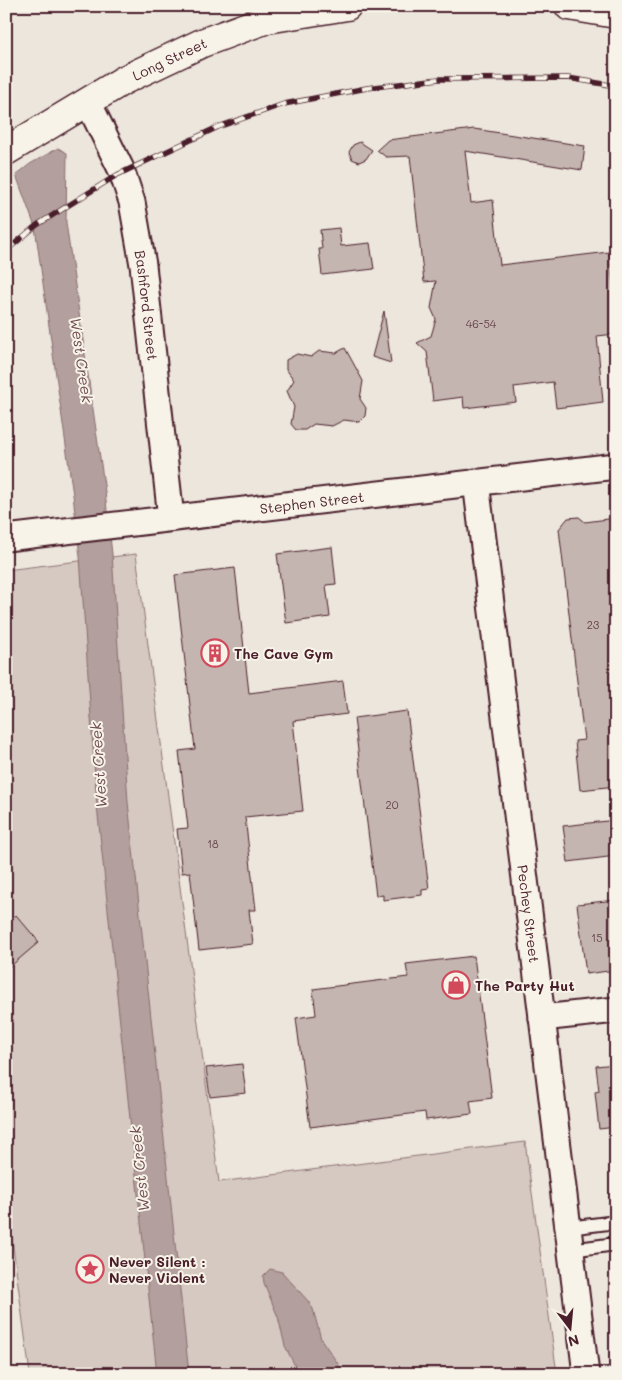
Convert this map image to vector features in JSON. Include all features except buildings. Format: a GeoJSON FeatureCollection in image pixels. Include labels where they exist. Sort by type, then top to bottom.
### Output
{"type":"FeatureCollection","features":[{"type":"Feature","properties":{"kind":"street","name":"Long Street"},"geometry":{"type":"LineString","coordinates":[[6,151],[124,80],[211,39],[267,19],[347,6]]}},
{"type":"Feature","properties":{"kind":"street"},"geometry":{"type":"LineString","coordinates":[[569,6],[616,14]]}},
{"type":"Feature","properties":{"kind":"street","name":"Bashford Street"},"geometry":{"type":"LineString","coordinates":[[88,102],[121,169],[132,202],[143,265],[171,518]]}},
{"type":"Feature","properties":{"kind":"street","name":"Stephen Street"},"geometry":{"type":"LineString","coordinates":[[6,538],[616,466]]}},
{"type":"Feature","properties":{"kind":"street","name":"Pechey Street"},"geometry":{"type":"LineString","coordinates":[[476,482],[586,1374]]}},
{"type":"Feature","properties":{"kind":"street"},"geometry":{"type":"LineString","coordinates":[[542,1018],[616,1010]]}},
{"type":"Feature","properties":{"kind":"lane"},"geometry":{"type":"LineString","coordinates":[[569,1239],[616,1222]]}},
{"type":"Feature","properties":{"kind":"lane"},"geometry":{"type":"LineString","coordinates":[[569,1239],[616,1244]]}},
{"type":"Feature","properties":{"kind":"shaded area"},"geometry":{"type":"Polygon","coordinates":[[[136,554],[219,1182],[525,1142],[557,1374],[30,1374],[6,1194],[6,570],[136,554]]]}},
{"type":"Feature","properties":{"kind":"water","name":"West Creek"},"geometry":{"type":"Polygon","coordinates":[[[58,148],[67,153],[66,223],[105,492],[112,554],[128,802],[189,1374],[157,1374],[97,806],[80,557],[73,495],[35,227],[16,175],[30,164],[58,148]]]}},
{"type":"Feature","properties":{"kind":"water"},"geometry":{"type":"Polygon","coordinates":[[[270,1269],[282,1272],[308,1301],[313,1309],[321,1339],[345,1374],[299,1374],[285,1346],[278,1317],[264,1283],[263,1276],[270,1269]]]}},
{"type":"Feature","properties":{"kind":"railway"},"geometry":{"type":"LineString","coordinates":[[6,251],[37,225],[117,175],[218,127],[284,104],[367,88],[439,79],[568,78],[616,86]]}},
{"type":"Feature","properties":{"kind":"place","name":"The Cave Gym"},"geometry":{"type":"Point","coordinates":[215,653]}},
{"type":"Feature","properties":{"kind":"place","name":"The Party Hut"},"geometry":{"type":"Point","coordinates":[456,985]}},
{"type":"Feature","properties":{"kind":"place","name":"Never Silent : Never Violent"},"geometry":{"type":"Point","coordinates":[90,1269]}}]}
